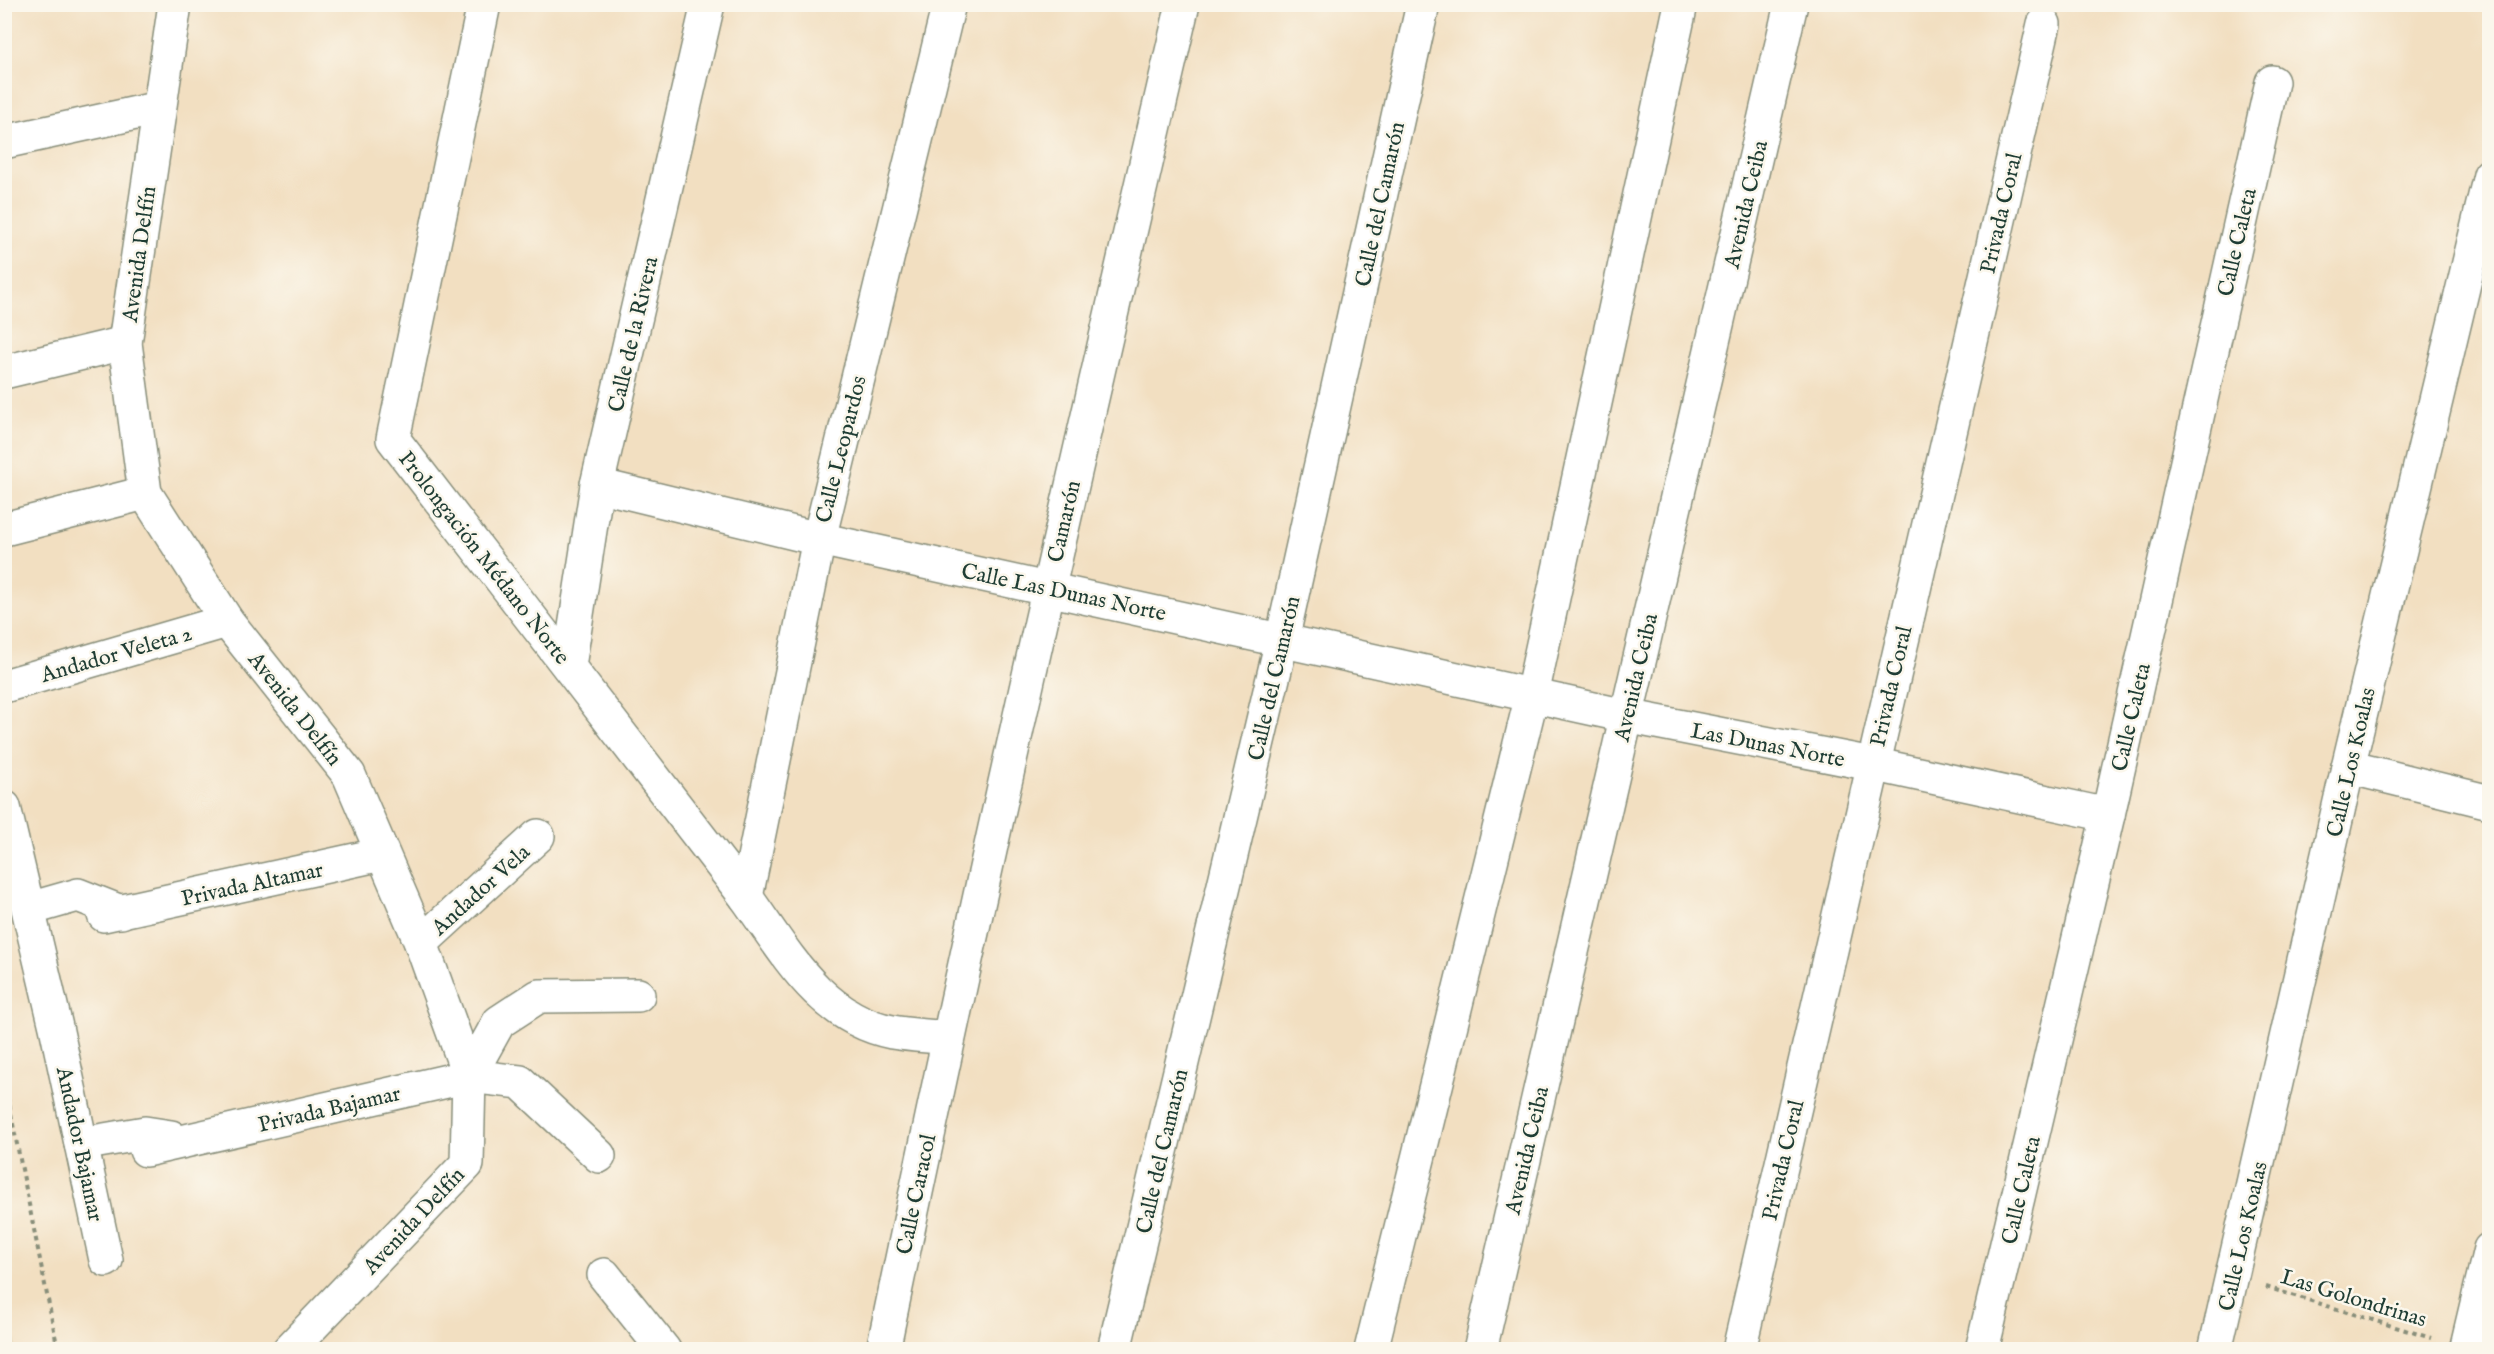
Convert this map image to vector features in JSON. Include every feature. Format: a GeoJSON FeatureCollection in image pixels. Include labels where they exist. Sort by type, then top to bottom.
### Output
{"type":"FeatureCollection","features":[{"type":"Feature","properties":{"kind":"street","name":"Avenida Delfín"},"geometry":{"type":"LineString","coordinates":[[175,4],[125,343],[145,493],[227,621],[349,775],[421,943],[469,1076],[467,1164],[289,1350]]}},
{"type":"Feature","properties":{"kind":"street","name":"Prolongación Médano Norte"},"geometry":{"type":"LineString","coordinates":[[484,4],[393,439],[746,897],[800,973],[820,995],[847,1015],[890,1031],[947,1038]]}},
{"type":"Feature","properties":{"kind":"street","name":"Calle de la Rivera"},"geometry":{"type":"LineString","coordinates":[[569,666],[597,485],[708,4]]}},
{"type":"Feature","properties":{"kind":"street","name":"Calle Leopardos"},"geometry":{"type":"LineString","coordinates":[[746,897],[819,539],[949,4]]}},
{"type":"Feature","properties":{"kind":"street","name":"Camarón"},"geometry":{"type":"LineString","coordinates":[[947,1038],[1047,587],[1183,4]]}},
{"type":"Feature","properties":{"kind":"street","name":"Calle del Camarón"},"geometry":{"type":"LineString","coordinates":[[1114,1350],[1282,640],[1423,4]]}},
{"type":"Feature","properties":{"kind":"street"},"geometry":{"type":"LineString","coordinates":[[1371,1350],[1532,695],[1681,4]]}},
{"type":"Feature","properties":{"kind":"street","name":"Avenida Ceiba"},"geometry":{"type":"LineString","coordinates":[[1480,1350],[1791,4]]}},
{"type":"Feature","properties":{"kind":"street","name":"Privada Coral"},"geometry":{"type":"LineString","coordinates":[[1739,1350],[2044,24]]}},
{"type":"Feature","properties":{"kind":"street","name":"Calle Caleta"},"geometry":{"type":"LineString","coordinates":[[1982,1350],[2108,815],[2272,82]]}},
{"type":"Feature","properties":{"kind":"street"},"geometry":{"type":"LineString","coordinates":[[4,142],[159,108]]}},
{"type":"Feature","properties":{"kind":"street","name":"Calle Los Koalas"},"geometry":{"type":"LineString","coordinates":[[2215,1350],[2348,766],[2490,175]]}},
{"type":"Feature","properties":{"kind":"street"},"geometry":{"type":"LineString","coordinates":[[4,372],[125,343]]}},
{"type":"Feature","properties":{"kind":"street","name":"Calle Las Dunas Norte"},"geometry":{"type":"LineString","coordinates":[[597,485],[819,539],[1047,587],[1532,695]]}},
{"type":"Feature","properties":{"kind":"street"},"geometry":{"type":"LineString","coordinates":[[4,529],[145,493]]}},
{"type":"Feature","properties":{"kind":"street","name":"Andador Veleta 2"},"geometry":{"type":"LineString","coordinates":[[4,686],[227,621]]}},
{"type":"Feature","properties":{"kind":"street","name":"Las Dunas Norte"},"geometry":{"type":"LineString","coordinates":[[1532,695],[2108,815]]}},
{"type":"Feature","properties":{"kind":"street"},"geometry":{"type":"LineString","coordinates":[[2348,766],[2490,802]]}},
{"type":"Feature","properties":{"kind":"street","name":"Andador Bajamar"},"geometry":{"type":"LineString","coordinates":[[4,807],[56,1027],[106,1260]]}},
{"type":"Feature","properties":{"kind":"street","name":"Andador Vela"},"geometry":{"type":"LineString","coordinates":[[421,943],[538,836]]}},
{"type":"Feature","properties":{"kind":"street","name":"Privada Altamar"},"geometry":{"type":"LineString","coordinates":[[29,909],[78,895],[113,914],[382,854]]}},
{"type":"Feature","properties":{"kind":"street"},"geometry":{"type":"LineString","coordinates":[[469,1076],[499,1022],[539,996],[638,995]]}},
{"type":"Feature","properties":{"kind":"street","name":"Calle Caracol"},"geometry":{"type":"LineString","coordinates":[[883,1350],[947,1038]]}},
{"type":"Feature","properties":{"kind":"street","name":"Privada Bajamar"},"geometry":{"type":"LineString","coordinates":[[146,1150],[469,1076],[520,1082],[599,1156]]}},
{"type":"Feature","properties":{"kind":"street","name":"Privada Bajamar"},"geometry":{"type":"LineString","coordinates":[[81,1144],[145,1133],[190,1140]]}},
{"type":"Feature","properties":{"kind":"street"},"geometry":{"type":"LineString","coordinates":[[2466,1349],[2488,1261]]}},
{"type":"Feature","properties":{"kind":"street"},"geometry":{"type":"LineString","coordinates":[[604,1275],[664,1350]]}},
{"type":"Feature","properties":{"kind":"path"},"geometry":{"type":"LineString","coordinates":[[4,1079],[58,1350]]}},
{"type":"Feature","properties":{"kind":"path","name":"Las Golondrinas"},"geometry":{"type":"LineString","coordinates":[[2233,1277],[2466,1349]]}},
{"type":"Feature","properties":{"kind":"green space"},"geometry":{"type":"Polygon","coordinates":[[[4,1298],[13,1339],[13,1349],[5,1349],[4,1298]]]}}]}
